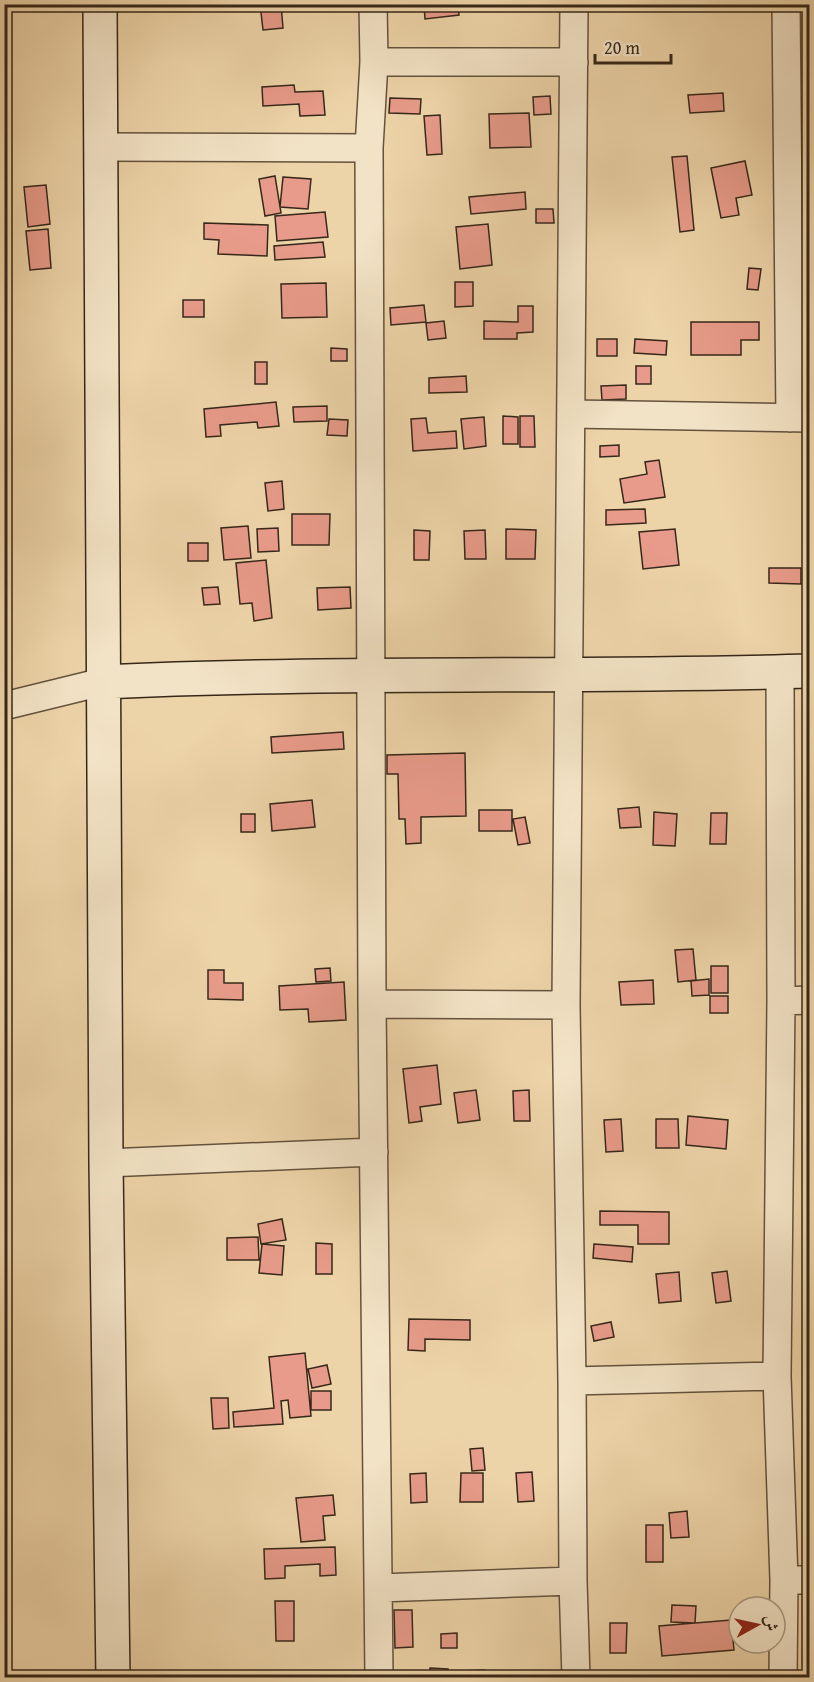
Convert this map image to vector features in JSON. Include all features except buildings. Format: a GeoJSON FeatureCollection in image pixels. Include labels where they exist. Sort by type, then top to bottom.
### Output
{"type":"FeatureCollection","features":[{"type":"Feature","properties":{"kind":"street"},"geometry":{"type":"LineString","coordinates":[[100,4],[102,682],[113,1677]]}},
{"type":"Feature","properties":{"kind":"street"},"geometry":{"type":"LineString","coordinates":[[373,4],[374,62],[369,148],[369,676],[379,1677]]}},
{"type":"Feature","properties":{"kind":"street"},"geometry":{"type":"LineString","coordinates":[[574,4],[566,1005],[576,1677]]}},
{"type":"Feature","properties":{"kind":"street"},"geometry":{"type":"LineString","coordinates":[[572,414],[800,418],[786,4]]}},
{"type":"Feature","properties":{"kind":"street"},"geometry":{"type":"LineString","coordinates":[[374,62],[574,62]]}},
{"type":"Feature","properties":{"kind":"street"},"geometry":{"type":"LineString","coordinates":[[102,147],[369,148]]}},
{"type":"Feature","properties":{"kind":"street"},"geometry":{"type":"LineString","coordinates":[[4,706],[102,682],[202,677],[795,672],[781,1001],[777,1376],[797,1580],[783,1677]]}},
{"type":"Feature","properties":{"kind":"street"},"geometry":{"type":"LineString","coordinates":[[781,1001],[810,1000]]}},
{"type":"Feature","properties":{"kind":"street"},"geometry":{"type":"LineString","coordinates":[[372,1004],[566,1005]]}},
{"type":"Feature","properties":{"kind":"street"},"geometry":{"type":"LineString","coordinates":[[106,1163],[374,1152]]}},
{"type":"Feature","properties":{"kind":"street"},"geometry":{"type":"LineString","coordinates":[[572,1381],[777,1376]]}},
{"type":"Feature","properties":{"kind":"street"},"geometry":{"type":"LineString","coordinates":[[379,1588],[573,1581]]}}]}
